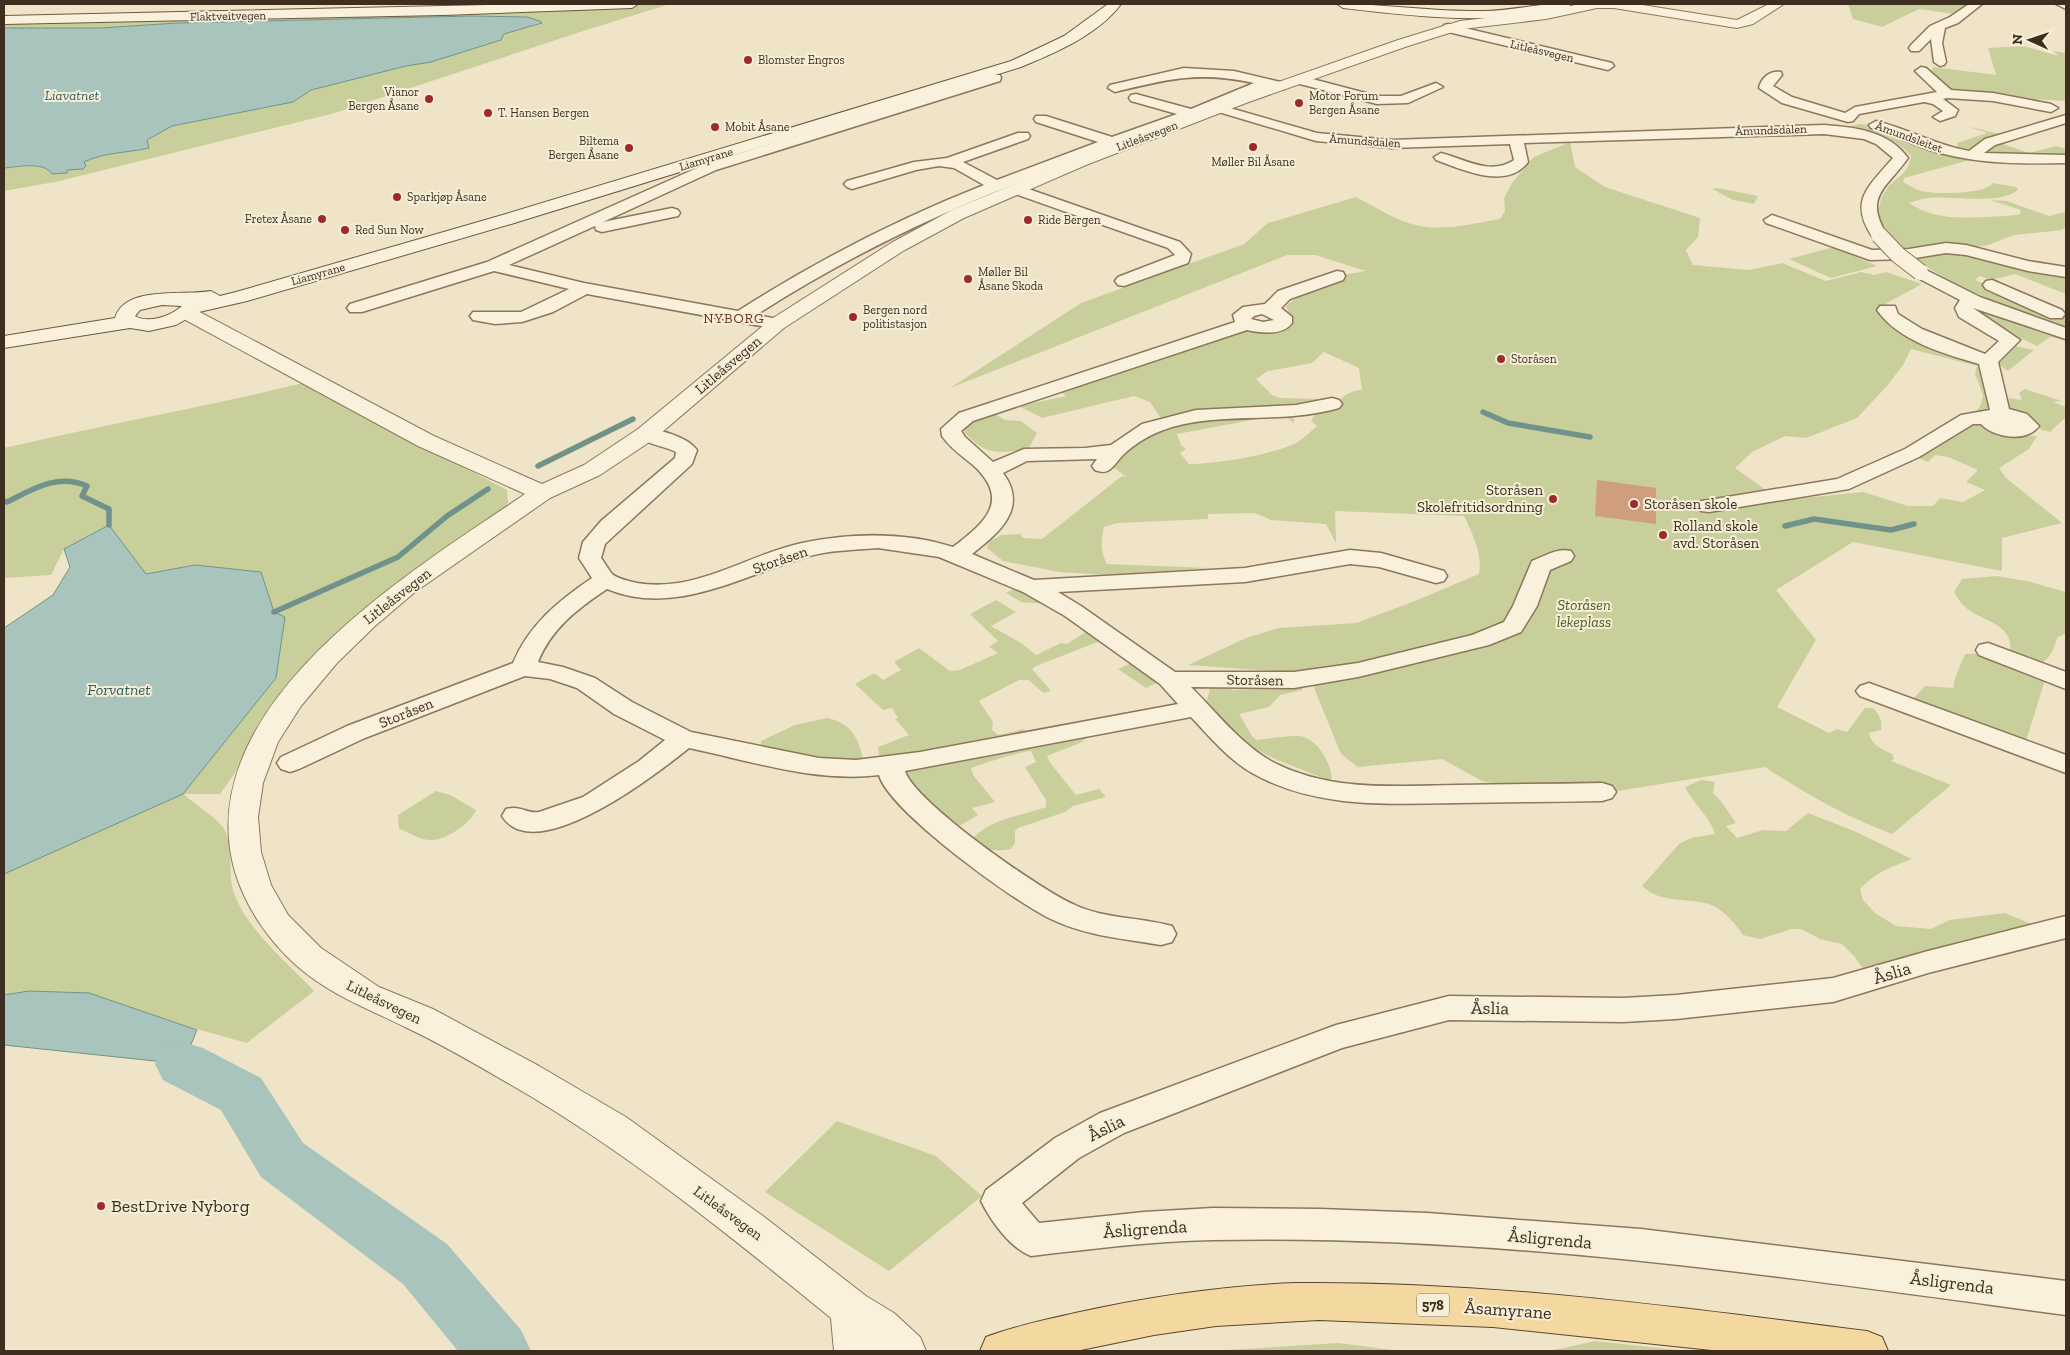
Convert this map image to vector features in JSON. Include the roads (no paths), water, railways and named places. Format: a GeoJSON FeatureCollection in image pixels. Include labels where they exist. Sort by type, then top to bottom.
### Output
{"type":"FeatureCollection","features":[{"type":"Feature","properties":{"kind":"main road","name":"Åsamyrane"},"geometry":{"type":"LineString","coordinates":[[1001,1351],[1116,1323],[1179,1312],[1248,1304],[1314,1302],[1382,1302],[1492,1308],[1639,1320],[1867,1351]]}},
{"type":"Feature","properties":{"kind":"street","name":"Flaktveitvegen"},"geometry":{"type":"LineString","coordinates":[[4,20],[424,12],[632,4]]}},
{"type":"Feature","properties":{"kind":"street","name":"Liamyrane"},"geometry":{"type":"LineString","coordinates":[[188,307],[283,284],[616,186],[1016,64],[1078,35],[1106,14],[1115,4]]}},
{"type":"Feature","properties":{"kind":"street"},"geometry":{"type":"LineString","coordinates":[[1343,4],[1426,13],[1477,15],[1517,12],[1565,4]]}},
{"type":"Feature","properties":{"kind":"street","name":"Litleåsvegen"},"geometry":{"type":"LineString","coordinates":[[905,1351],[879,1327],[851,1309],[749,1228],[612,1128],[526,1076],[339,980],[309,957],[276,923],[255,885],[245,852],[243,817],[248,783],[264,742],[290,701],[327,658],[366,620],[406,587],[542,493],[592,470],[646,434],[777,324],[897,247],[958,214],[1014,189],[1218,109],[1448,28],[1546,15],[1597,4],[1614,4],[1737,24],[1778,4]]}},
{"type":"Feature","properties":{"kind":"street"},"geometry":{"type":"LineString","coordinates":[[1940,62],[1936,43],[1939,31],[1976,4]]}},
{"type":"Feature","properties":{"kind":"street"},"geometry":{"type":"LineString","coordinates":[[2062,4],[2066,6]]}},
{"type":"Feature","properties":{"kind":"street"},"geometry":{"type":"LineString","coordinates":[[1915,48],[1934,29],[1945,34],[1957,24]]}},
{"type":"Feature","properties":{"kind":"street","name":"Litleåsvegen"},"geometry":{"type":"LineString","coordinates":[[1448,28],[1608,66]]}},
{"type":"Feature","properties":{"kind":"street"},"geometry":{"type":"LineString","coordinates":[[1921,71],[1947,94]]}},
{"type":"Feature","properties":{"kind":"street","name":"Litleåsvegen"},"geometry":{"type":"LineString","coordinates":[[1115,88],[1171,74],[1199,72],[1219,72],[1280,86]]}},
{"type":"Feature","properties":{"kind":"street"},"geometry":{"type":"LineString","coordinates":[[1776,75],[1768,82],[1766,88],[1787,100],[1845,124],[1854,111],[1921,97],[1947,94],[1994,97],[2051,108],[2066,108]]}},
{"type":"Feature","properties":{"kind":"street"},"geometry":{"type":"LineString","coordinates":[[356,308],[493,266],[711,167],[995,78]]}},
{"type":"Feature","properties":{"kind":"street"},"geometry":{"type":"LineString","coordinates":[[1301,80],[1377,100],[1394,101],[1436,88]]}},
{"type":"Feature","properties":{"kind":"street","name":"Litleåsvegen"},"geometry":{"type":"LineString","coordinates":[[741,317],[819,267],[878,236],[929,213],[1190,113],[1260,84],[1280,86]]}},
{"type":"Feature","properties":{"kind":"street"},"geometry":{"type":"LineString","coordinates":[[1921,97],[1937,101],[1951,110],[1950,113],[1940,117]]}},
{"type":"Feature","properties":{"kind":"street","name":"Litleåsvegen"},"geometry":{"type":"LineString","coordinates":[[1136,98],[1190,113]]}},
{"type":"Feature","properties":{"kind":"street"},"geometry":{"type":"LineString","coordinates":[[2051,108],[2052,113],[2066,118]]}},
{"type":"Feature","properties":{"kind":"street","name":"Åmundsdalen"},"geometry":{"type":"LineString","coordinates":[[1218,109],[1307,135],[1369,143],[1516,141],[1798,129],[1845,124],[1895,149],[1901,158],[1877,189],[1868,211],[1870,220],[1879,235],[1898,255],[1920,272],[1974,301],[2066,334]]}},
{"type":"Feature","properties":{"kind":"street"},"geometry":{"type":"LineString","coordinates":[[1975,152],[1990,142],[2066,118]]}},
{"type":"Feature","properties":{"kind":"street","name":"Litleåsvegen"},"geometry":{"type":"LineString","coordinates":[[1041,119],[1112,142]]}},
{"type":"Feature","properties":{"kind":"street","name":"Åmundsleitet"},"geometry":{"type":"LineString","coordinates":[[1845,124],[1880,126],[1921,144],[1946,151],[1988,158],[2066,159]]}},
{"type":"Feature","properties":{"kind":"street"},"geometry":{"type":"LineString","coordinates":[[852,184],[924,165],[948,162],[1023,136]]}},
{"type":"Feature","properties":{"kind":"street"},"geometry":{"type":"LineString","coordinates":[[1441,157],[1487,172],[1502,172],[1513,168],[1520,162],[1520,149],[1516,141]]}},
{"type":"Feature","properties":{"kind":"street","name":"Åmundsleitet"},"geometry":{"type":"LineString","coordinates":[[2043,159],[2047,164],[2066,169]]}},
{"type":"Feature","properties":{"kind":"street"},"geometry":{"type":"LineString","coordinates":[[948,162],[984,178],[994,185],[992,188]]}},
{"type":"Feature","properties":{"kind":"street"},"geometry":{"type":"LineString","coordinates":[[1014,189],[1174,245],[1183,254],[1182,259],[1124,281]]}},
{"type":"Feature","properties":{"kind":"street"},"geometry":{"type":"LineString","coordinates":[[572,230],[587,230],[672,213]]}},
{"type":"Feature","properties":{"kind":"street"},"geometry":{"type":"LineString","coordinates":[[1772,220],[1870,255],[1909,254],[1946,248],[1966,250],[2028,266],[2066,273]]}},
{"type":"Feature","properties":{"kind":"street","name":"Litleåsvegen"},"geometry":{"type":"LineString","coordinates":[[493,266],[584,288],[777,324]]}},
{"type":"Feature","properties":{"kind":"street"},"geometry":{"type":"LineString","coordinates":[[958,555],[990,529],[998,518],[1001,510],[1002,490],[990,472],[952,436],[951,428],[966,417],[1080,381],[1246,324],[1241,318],[1245,312],[1269,310],[1284,295],[1337,276]]}},
{"type":"Feature","properties":{"kind":"street"},"geometry":{"type":"LineString","coordinates":[[1992,285],[2058,314],[2066,315]]}},
{"type":"Feature","properties":{"kind":"street"},"geometry":{"type":"LineString","coordinates":[[479,316],[513,320],[540,312],[584,288]]}},
{"type":"Feature","properties":{"kind":"street"},"geometry":{"type":"LineString","coordinates":[[128,317],[135,306],[159,299],[188,307],[236,340],[426,441],[542,493]]}},
{"type":"Feature","properties":{"kind":"street"},"geometry":{"type":"LineString","coordinates":[[1974,301],[1967,303],[1964,308],[1965,313],[2011,340],[1988,361]]}},
{"type":"Feature","properties":{"kind":"street"},"geometry":{"type":"LineString","coordinates":[[166,322],[188,307]]}},
{"type":"Feature","properties":{"kind":"street"},"geometry":{"type":"LineString","coordinates":[[1889,310],[1886,310],[1894,319],[1918,333],[1965,355],[1988,361]]}},
{"type":"Feature","properties":{"kind":"street"},"geometry":{"type":"LineString","coordinates":[[11,340],[128,317],[145,324],[166,322],[191,330],[236,340]]}},
{"type":"Feature","properties":{"kind":"street"},"geometry":{"type":"LineString","coordinates":[[1709,506],[1842,485],[1912,453],[1968,419],[1995,415],[1988,361]]}},
{"type":"Feature","properties":{"kind":"street"},"geometry":{"type":"LineString","coordinates":[[1102,466],[1116,450],[1137,434],[1174,420],[1249,412],[1318,409],[1332,404]]}},
{"type":"Feature","properties":{"kind":"street"},"geometry":{"type":"LineString","coordinates":[[523,668],[529,652],[543,629],[563,607],[605,580],[590,558],[594,542],[609,526],[686,460],[687,450],[675,443],[646,434]]}},
{"type":"Feature","properties":{"kind":"street"},"geometry":{"type":"LineString","coordinates":[[990,472],[1011,460],[1033,454],[1085,454],[1116,450]]}},
{"type":"Feature","properties":{"kind":"street","name":"Storåsen"},"geometry":{"type":"LineString","coordinates":[[605,580],[622,587],[651,592],[677,591],[708,584],[803,550],[878,541],[958,555],[1032,587],[1073,611],[1170,679],[1195,708],[1238,751],[1262,767],[1293,781],[1333,792],[1442,795],[1602,792]]}},
{"type":"Feature","properties":{"kind":"street","name":"Storåsen"},"geometry":{"type":"LineString","coordinates":[[1170,679],[1294,680],[1358,670],[1480,640],[1513,626],[1525,606],[1540,566],[1563,556]]}},
{"type":"Feature","properties":{"kind":"street","name":"Storåsen"},"geometry":{"type":"LineString","coordinates":[[1032,587],[1245,575],[1350,557],[1381,560],[1436,576]]}},
{"type":"Feature","properties":{"kind":"street"},"geometry":{"type":"LineString","coordinates":[[1988,650],[2066,681]]}},
{"type":"Feature","properties":{"kind":"street","name":"Storåsen"},"geometry":{"type":"LineString","coordinates":[[290,763],[356,732],[523,668],[554,672],[586,683],[623,708],[684,738],[818,767],[856,769],[890,765],[1110,726],[1195,708]]}},
{"type":"Feature","properties":{"kind":"street"},"geometry":{"type":"LineString","coordinates":[[1868,691],[2066,764]]}},
{"type":"Feature","properties":{"kind":"street"},"geometry":{"type":"LineString","coordinates":[[516,816],[531,823],[543,821],[594,803],[648,767],[684,738]]}},
{"type":"Feature","properties":{"kind":"street"},"geometry":{"type":"LineString","coordinates":[[890,765],[894,779],[924,814],[1030,894],[1064,913],[1094,924],[1161,934]]}},
{"type":"Feature","properties":{"kind":"street","name":"Åslia"},"geometry":{"type":"LineString","coordinates":[[1030,1240],[999,1200],[1068,1148],[1112,1123],[1336,1038],[1450,1008],[1623,1010],[1676,1008],[1833,990],[1928,962],[2066,927]]}},
{"type":"Feature","properties":{"kind":"street","name":"Åsligrenda"},"geometry":{"type":"LineString","coordinates":[[1030,1240],[1138,1228],[1212,1224],[1427,1228],[1727,1254],[2066,1298]]}},
{"type":"Feature","properties":{"kind":"street"},"geometry":{"type":"LineString","coordinates":[[851,1309],[855,1351]]}},
{"type":"Feature","properties":{"kind":"water","name":"Liavatnet"},"geometry":{"type":"Polygon","coordinates":[[[471,16],[527,17],[542,23],[504,34],[501,40],[431,62],[406,66],[311,90],[293,102],[172,126],[147,140],[149,148],[108,154],[92,159],[84,162],[86,166],[83,169],[67,170],[67,173],[52,174],[43,167],[37,166],[4,168],[4,28],[100,28],[177,23],[471,16]]]}},
{"type":"Feature","properties":{"kind":"water","name":"Forvatnet"},"geometry":{"type":"Polygon","coordinates":[[[109,525],[146,574],[195,565],[261,572],[274,612],[285,617],[276,678],[183,794],[4,874],[4,628],[53,595],[70,567],[64,549],[109,525]]]}},
{"type":"Feature","properties":{"kind":"water"},"geometry":{"type":"Polygon","coordinates":[[[29,991],[89,993],[197,1030],[183,1064],[4,1045],[4,995],[29,991]]]}},
{"type":"Feature","properties":{"kind":"waterway"},"geometry":{"type":"LineString","coordinates":[[1483,412],[1508,423],[1590,437]]}},
{"type":"Feature","properties":{"kind":"waterway"},"geometry":{"type":"LineString","coordinates":[[538,466],[633,419]]}},
{"type":"Feature","properties":{"kind":"waterway"},"geometry":{"type":"LineString","coordinates":[[4,501],[7,502],[46,484],[66,481],[76,482],[87,486],[82,496],[109,509],[109,525]]}},
{"type":"Feature","properties":{"kind":"waterway"},"geometry":{"type":"LineString","coordinates":[[274,612],[398,557],[447,516],[488,489]]}},
{"type":"Feature","properties":{"kind":"waterway"},"geometry":{"type":"LineString","coordinates":[[1785,526],[1814,519],[1891,530],[1914,524]]}},
{"type":"Feature","properties":{"kind":"waterway"},"geometry":{"type":"LineString","coordinates":[[183,1064],[241,1094],[282,1160],[425,1264],[498,1351]]}},
{"type":"Feature","properties":{"kind":"place","name":"Blomster Engros"},"geometry":{"type":"Point","coordinates":[748,60]}},
{"type":"Feature","properties":{"kind":"place","name":"Vianor Bergen Åsane"},"geometry":{"type":"Point","coordinates":[429,99]}},
{"type":"Feature","properties":{"kind":"place","name":"Motor Forum Bergen Åsane"},"geometry":{"type":"Point","coordinates":[1299,103]}},
{"type":"Feature","properties":{"kind":"place","name":"T. Hansen Bergen"},"geometry":{"type":"Point","coordinates":[488,113]}},
{"type":"Feature","properties":{"kind":"place","name":"Mobit Åsane"},"geometry":{"type":"Point","coordinates":[715,127]}},
{"type":"Feature","properties":{"kind":"place","name":"Møller Bil Åsane"},"geometry":{"type":"Point","coordinates":[1253,147]}},
{"type":"Feature","properties":{"kind":"place","name":"Biltema Bergen Åsane"},"geometry":{"type":"Point","coordinates":[629,148]}},
{"type":"Feature","properties":{"kind":"place","name":"Sparkjøp Åsane"},"geometry":{"type":"Point","coordinates":[397,197]}},
{"type":"Feature","properties":{"kind":"place","name":"Fretex Åsane"},"geometry":{"type":"Point","coordinates":[322,219]}},
{"type":"Feature","properties":{"kind":"place","name":"Ride Bergen"},"geometry":{"type":"Point","coordinates":[1028,220]}},
{"type":"Feature","properties":{"kind":"place","name":"Red Sun Now"},"geometry":{"type":"Point","coordinates":[345,230]}},
{"type":"Feature","properties":{"kind":"place","name":"Møller Bil Åsane Skoda"},"geometry":{"type":"Point","coordinates":[968,279]}},
{"type":"Feature","properties":{"kind":"place","name":"Bergen nord politistasjon"},"geometry":{"type":"Point","coordinates":[853,317]}},
{"type":"Feature","properties":{"kind":"place","name":"Storåsen"},"geometry":{"type":"Point","coordinates":[1501,359]}},
{"type":"Feature","properties":{"kind":"place","name":"Storåsen Skolefritidsordning"},"geometry":{"type":"Point","coordinates":[1553,499]}},
{"type":"Feature","properties":{"kind":"place","name":"Storåsen skole"},"geometry":{"type":"Point","coordinates":[1634,504]}},
{"type":"Feature","properties":{"kind":"place","name":"Rolland skole avd. Storåsen"},"geometry":{"type":"Point","coordinates":[1663,535]}},
{"type":"Feature","properties":{"kind":"place","name":"BestDrive Nyborg"},"geometry":{"type":"Point","coordinates":[101,1206]}},
{"type":"Feature","properties":{"kind":"district","name":"NYBORG"},"geometry":{"type":"Point","coordinates":[734,318]}},
{"type":"Feature","properties":{"kind":"park label","name":"Storåsen lekeplass"},"geometry":{"type":"Point","coordinates":[1584,614]}}]}
